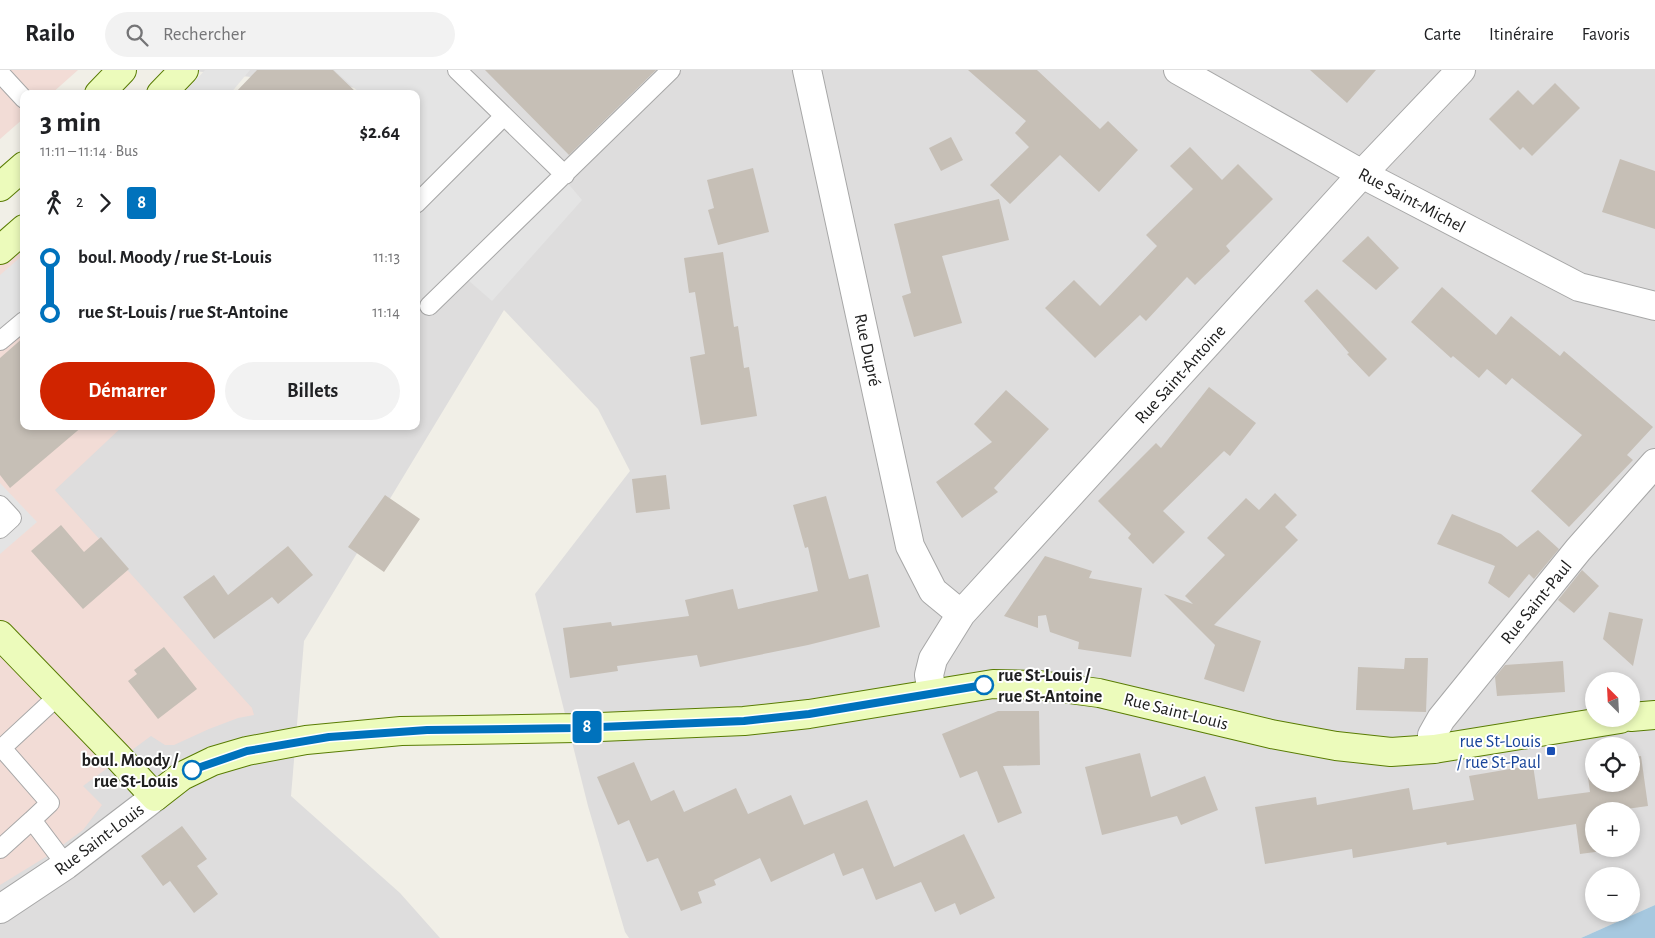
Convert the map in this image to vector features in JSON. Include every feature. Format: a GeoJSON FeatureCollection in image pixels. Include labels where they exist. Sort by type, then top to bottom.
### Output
{"type":"FeatureCollection","features":[{"type":"Feature","properties":{"kind":"main road"},"geometry":{"type":"LineString","coordinates":[[104,90],[122,70]]}},
{"type":"Feature","properties":{"kind":"main road"},"geometry":{"type":"LineString","coordinates":[[165,90],[184,70]]}},
{"type":"Feature","properties":{"kind":"main road"},"geometry":{"type":"LineString","coordinates":[[0,187],[20,170]]}},
{"type":"Feature","properties":{"kind":"main road"},"geometry":{"type":"LineString","coordinates":[[0,250],[20,233]]}},
{"type":"Feature","properties":{"kind":"main road"},"geometry":{"type":"LineString","coordinates":[[0,635],[155,797]]}},
{"type":"Feature","properties":{"kind":"main road","name":"Rue Saint-Louis"},"geometry":{"type":"LineString","coordinates":[[155,797],[182,776],[213,761],[247,751],[306,740],[401,731],[584,728],[744,721],[809,714],[993,684],[1051,686],[1124,698],[1248,729],[1336,746],[1391,752],[1434,749],[1585,725]]}},
{"type":"Feature","properties":{"kind":"main road"},"geometry":{"type":"LineString","coordinates":[[1640,716],[1655,714]]}},
{"type":"Feature","properties":{"kind":"street","name":"Rue Dupré"},"geometry":{"type":"LineString","coordinates":[[807,70],[910,546],[933,591],[961,614]]}},
{"type":"Feature","properties":{"kind":"street","name":"Rue Saint-Michel"},"geometry":{"type":"LineString","coordinates":[[1178,70],[1362,174],[1580,287],[1655,306]]}},
{"type":"Feature","properties":{"kind":"street","name":"Rue Saint-Antoine"},"geometry":{"type":"LineString","coordinates":[[932,693],[929,675],[931,664],[961,614],[1362,174],[1461,70]]}},
{"type":"Feature","properties":{"kind":"street","name":"Rue Saint-Paul"},"geometry":{"type":"LineString","coordinates":[[1434,749],[1432,735],[1441,719],[1578,550],[1655,462]]}},
{"type":"Feature","properties":{"kind":"street","name":"Rue Saint-Louis"},"geometry":{"type":"LineString","coordinates":[[0,909],[66,865],[155,797]]}},
{"type":"Feature","properties":{"kind":"lane"},"geometry":{"type":"LineString","coordinates":[[456,70],[565,175]]}},
{"type":"Feature","properties":{"kind":"lane"},"geometry":{"type":"LineString","coordinates":[[429,306],[671,70]]}},
{"type":"Feature","properties":{"kind":"lane"},"geometry":{"type":"LineString","coordinates":[[0,73],[20,95]]}},
{"type":"Feature","properties":{"kind":"lane"},"geometry":{"type":"LineString","coordinates":[[420,200],[503,116]]}},
{"type":"Feature","properties":{"kind":"lane"},"geometry":{"type":"LineString","coordinates":[[0,341],[20,324]]}},
{"type":"Feature","properties":{"kind":"lane"},"geometry":{"type":"LineString","coordinates":[[0,505],[12,518],[0,529]]}},
{"type":"Feature","properties":{"kind":"lane"},"geometry":{"type":"LineString","coordinates":[[0,849],[50,802],[2,748],[59,695]]}},
{"type":"Feature","properties":{"kind":"lane"},"geometry":{"type":"LineString","coordinates":[[32,820],[66,865]]}},
{"type":"Feature","properties":{"kind":"shaded area"},"geometry":{"type":"Polygon","coordinates":[[[0,70],[78,70],[56,90],[20,90],[20,122],[0,139],[0,70]]]}},
{"type":"Feature","properties":{"kind":"shaded area"},"geometry":{"type":"Polygon","coordinates":[[[184,70],[1655,70],[1655,905],[1640,912],[1640,867],[1585,867],[1585,922],[1617,922],[1581,938],[629,938],[625,932],[588,806],[535,594],[630,471],[598,409],[504,310],[304,641],[291,796],[400,893],[440,938],[0,938],[0,255],[20,398],[20,430],[420,430],[420,90],[377,90],[184,70]]]}},
{"type":"Feature","properties":{"kind":"shaded area"},"geometry":{"type":"Polygon","coordinates":[[[205,70],[250,70],[233,90],[187,90],[205,70]]]}},
{"type":"Feature","properties":{"kind":"shaded area"},"geometry":{"type":"Polygon","coordinates":[[[334,70],[472,70],[582,200],[492,301],[468,280],[433,314],[420,303],[420,90],[356,90],[334,70]]]}},
{"type":"Feature","properties":{"kind":"shaded area"},"geometry":{"type":"Polygon","coordinates":[[[20,238],[20,430],[119,430],[55,490],[252,708],[254,715],[238,718],[174,745],[165,745],[151,736],[83,786],[102,805],[83,830],[49,855],[0,885],[0,257],[20,238]]]}},
{"type":"Feature","properties":{"kind":"shaded area"},"geometry":{"type":"Polygon","coordinates":[[[20,258],[20,330],[0,347],[0,275],[20,258]]]}},
{"type":"Feature","properties":{"kind":"shaded area"},"geometry":{"type":"Polygon","coordinates":[[[0,483],[37,522],[0,554],[0,483]]]}},
{"type":"Feature","properties":{"kind":"water"},"geometry":{"type":"Polygon","coordinates":[[[1655,905],[1655,938],[1581,938],[1617,922],[1640,922],[1640,912],[1655,905]]]}},
{"type":"Feature","properties":{"kind":"building"},"geometry":{"type":"Polygon","coordinates":[[[257,70],[333,70],[354,90],[238,90],[257,70]]]}},
{"type":"Feature","properties":{"kind":"building"},"geometry":{"type":"Polygon","coordinates":[[[485,70],[656,70],[569,155],[485,70]]]}},
{"type":"Feature","properties":{"kind":"building"},"geometry":{"type":"Polygon","coordinates":[[[968,70],[1037,70],[1100,129],[1108,121],[1138,150],[1099,192],[1060,155],[1010,204],[990,185],[1029,147],[1015,133],[1026,121],[968,70]]]}},
{"type":"Feature","properties":{"kind":"building"},"geometry":{"type":"Polygon","coordinates":[[[1310,70],[1376,70],[1347,103],[1310,70]]]}},
{"type":"Feature","properties":{"kind":"building"},"geometry":{"type":"Polygon","coordinates":[[[1555,83],[1580,108],[1532,156],[1523,147],[1520,150],[1489,119],[1518,90],[1533,105],[1555,83]]]}},
{"type":"Feature","properties":{"kind":"building"},"geometry":{"type":"Polygon","coordinates":[[[951,137],[963,160],[941,171],[929,148],[951,137]]]}},
{"type":"Feature","properties":{"kind":"building"},"geometry":{"type":"Polygon","coordinates":[[[1190,147],[1222,180],[1238,164],[1273,199],[1226,246],[1230,251],[1195,285],[1187,277],[1146,321],[1140,315],[1095,358],[1045,308],[1074,280],[1100,306],[1157,246],[1146,235],[1193,189],[1170,166],[1190,147]]]}},
{"type":"Feature","properties":{"kind":"building"},"geometry":{"type":"Polygon","coordinates":[[[1620,159],[1655,171],[1655,229],[1602,212],[1620,159]]]}},
{"type":"Feature","properties":{"kind":"building"},"geometry":{"type":"Polygon","coordinates":[[[753,168],[769,232],[718,245],[708,210],[714,208],[707,180],[753,168]]]}},
{"type":"Feature","properties":{"kind":"building"},"geometry":{"type":"Polygon","coordinates":[[[999,199],[1009,240],[942,256],[962,323],[914,337],[902,296],[911,293],[894,224],[999,199]]]}},
{"type":"Feature","properties":{"kind":"building"},"geometry":{"type":"Polygon","coordinates":[[[1368,236],[1399,268],[1376,290],[1342,261],[1368,236]]]}},
{"type":"Feature","properties":{"kind":"building"},"geometry":{"type":"Polygon","coordinates":[[[723,252],[734,327],[738,326],[744,368],[749,367],[757,416],[701,425],[690,357],[705,354],[695,292],[689,293],[684,258],[723,252]]]}},
{"type":"Feature","properties":{"kind":"building"},"geometry":{"type":"Polygon","coordinates":[[[1442,287],[1496,335],[1511,316],[1560,356],[1564,351],[1653,427],[1627,455],[1633,460],[1569,527],[1531,491],[1582,435],[1512,378],[1506,385],[1487,369],[1479,378],[1453,356],[1451,358],[1411,322],[1442,287]]]}},
{"type":"Feature","properties":{"kind":"building"},"geometry":{"type":"Polygon","coordinates":[[[1317,289],[1387,359],[1369,377],[1347,354],[1349,353],[1304,301],[1317,289]]]}},
{"type":"Feature","properties":{"kind":"building"},"geometry":{"type":"Polygon","coordinates":[[[20,340],[20,430],[78,430],[10,488],[0,475],[0,358],[20,340]]]}},
{"type":"Feature","properties":{"kind":"building"},"geometry":{"type":"Polygon","coordinates":[[[1209,387],[1256,423],[1230,456],[1224,451],[1163,511],[1185,532],[1153,564],[1128,538],[1131,534],[1098,501],[1156,443],[1161,448],[1209,387]]]}},
{"type":"Feature","properties":{"kind":"building"},"geometry":{"type":"Polygon","coordinates":[[[1006,390],[1049,429],[994,488],[998,492],[962,518],[936,482],[992,442],[974,424],[1006,390]]]}},
{"type":"Feature","properties":{"kind":"building"},"geometry":{"type":"Polygon","coordinates":[[[666,475],[670,509],[636,513],[632,479],[666,475]]]}},
{"type":"Feature","properties":{"kind":"building"},"geometry":{"type":"Polygon","coordinates":[[[1275,493],[1297,515],[1285,527],[1298,540],[1214,625],[1261,641],[1244,692],[1204,679],[1215,645],[1164,594],[1193,604],[1185,596],[1225,555],[1207,538],[1246,498],[1259,510],[1275,493]]]}},
{"type":"Feature","properties":{"kind":"building"},"geometry":{"type":"Polygon","coordinates":[[[385,495],[420,519],[384,572],[348,547],[385,495]]]}},
{"type":"Feature","properties":{"kind":"building"},"geometry":{"type":"Polygon","coordinates":[[[826,496],[849,579],[868,574],[880,627],[808,645],[700,667],[697,655],[617,666],[618,671],[570,678],[563,628],[611,622],[612,626],[689,616],[685,600],[733,589],[738,609],[818,591],[808,547],[805,548],[793,505],[826,496]]]}},
{"type":"Feature","properties":{"kind":"building"},"geometry":{"type":"Polygon","coordinates":[[[1452,514],[1501,534],[1517,547],[1538,530],[1559,549],[1534,579],[1529,574],[1509,598],[1488,583],[1495,566],[1437,544],[1452,514]]]}},
{"type":"Feature","properties":{"kind":"building"},"geometry":{"type":"Polygon","coordinates":[[[61,525],[84,552],[101,537],[129,569],[83,609],[31,551],[61,525]]]}},
{"type":"Feature","properties":{"kind":"building"},"geometry":{"type":"Polygon","coordinates":[[[288,546],[313,575],[278,604],[272,597],[214,639],[183,597],[214,575],[228,595],[288,546]]]}},
{"type":"Feature","properties":{"kind":"building"},"geometry":{"type":"Polygon","coordinates":[[[1045,556],[1092,571],[1089,578],[1142,588],[1131,657],[1078,649],[1079,642],[1050,632],[1046,615],[1038,616],[1038,628],[1004,616],[1045,556]]]}},
{"type":"Feature","properties":{"kind":"building"},"geometry":{"type":"Polygon","coordinates":[[[1582,570],[1599,586],[1574,613],[1558,600],[1582,570]]]}},
{"type":"Feature","properties":{"kind":"building"},"geometry":{"type":"Polygon","coordinates":[[[1609,612],[1643,619],[1633,666],[1603,639],[1609,612]]]}},
{"type":"Feature","properties":{"kind":"building"},"geometry":{"type":"Polygon","coordinates":[[[164,647],[197,689],[158,719],[128,681],[137,674],[134,670],[164,647]]]}},
{"type":"Feature","properties":{"kind":"building"},"geometry":{"type":"Polygon","coordinates":[[[1405,658],[1428,658],[1426,712],[1356,710],[1358,667],[1404,669],[1405,658]]]}},
{"type":"Feature","properties":{"kind":"building"},"geometry":{"type":"Polygon","coordinates":[[[1563,661],[1565,692],[1497,696],[1495,677],[1505,665],[1563,661]]]}},
{"type":"Feature","properties":{"kind":"building"},"geometry":{"type":"Polygon","coordinates":[[[998,711],[1039,711],[1040,765],[1003,766],[1022,813],[998,823],[977,771],[960,778],[942,734],[998,711]]]}},
{"type":"Feature","properties":{"kind":"building"},"geometry":{"type":"Polygon","coordinates":[[[1140,753],[1151,797],[1205,776],[1218,810],[1181,825],[1177,816],[1102,835],[1085,767],[1140,753]]]}},
{"type":"Feature","properties":{"kind":"building"},"geometry":{"type":"Polygon","coordinates":[[[1640,756],[1648,806],[1640,807],[1640,802],[1585,802],[1585,853],[1580,854],[1576,824],[1447,845],[1446,842],[1353,858],[1352,849],[1265,864],[1255,807],[1316,797],[1317,805],[1409,788],[1413,810],[1474,800],[1469,776],[1533,765],[1538,799],[1590,792],[1640,792],[1640,756]]]}},
{"type":"Feature","properties":{"kind":"building"},"geometry":{"type":"Polygon","coordinates":[[[634,762],[651,801],[674,790],[684,812],[736,788],[748,814],[791,795],[804,825],[867,800],[894,867],[964,834],[995,898],[960,915],[955,903],[935,912],[921,882],[876,900],[863,868],[843,876],[834,853],[771,882],[760,858],[714,880],[716,885],[698,892],[702,903],[681,911],[658,858],[647,862],[629,820],[618,825],[597,777],[634,762]]]}},
{"type":"Feature","properties":{"kind":"building"},"geometry":{"type":"Polygon","coordinates":[[[182,826],[207,859],[197,866],[218,894],[194,913],[170,881],[163,886],[141,856],[182,826]]]}},
{"type":"Feature","properties":{"kind":"bus line","name":"8"},"geometry":{"type":"LineString","coordinates":[[192,770],[213,761],[247,751],[329,737],[377,732],[704,724],[772,719],[984,685]]}},
{"type":"Feature","properties":{"kind":"place","name":"rue St-Louis / rue St-Antoine"},"geometry":{"type":"Point","coordinates":[984,685]}},
{"type":"Feature","properties":{"kind":"place","name":"rue St-Louis / rue St-Paul"},"geometry":{"type":"Point","coordinates":[1551,751]}},
{"type":"Feature","properties":{"kind":"place","name":"boul. Moody / rue St-Louis"},"geometry":{"type":"Point","coordinates":[192,770]}}]}
